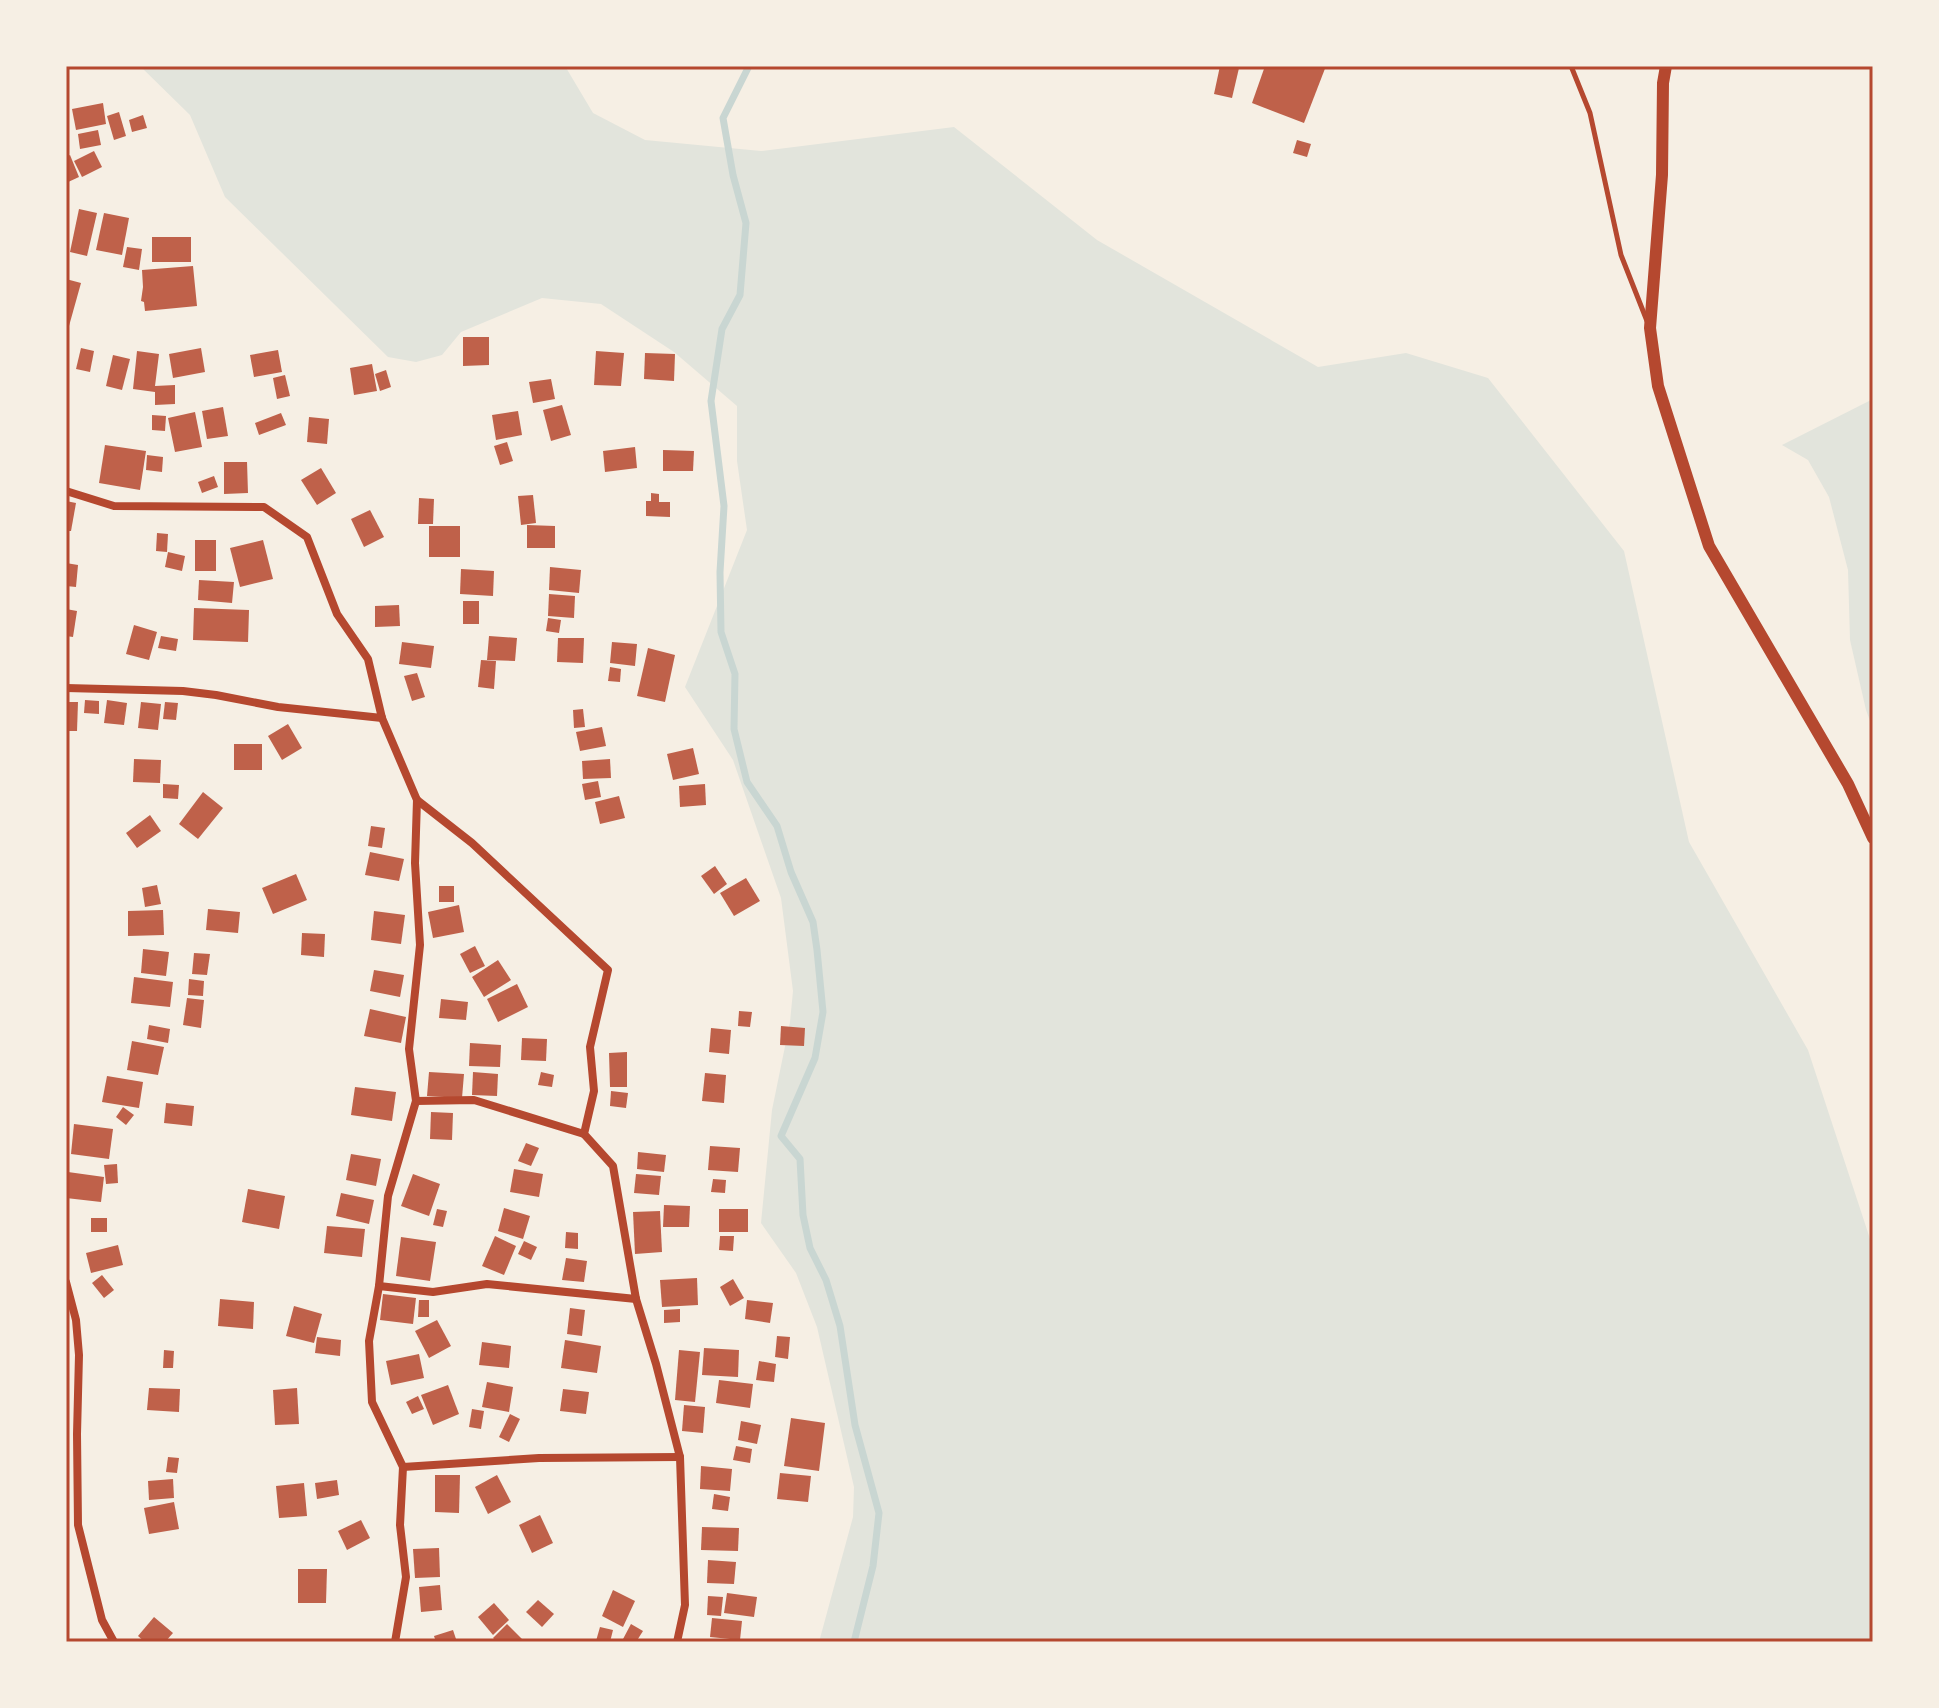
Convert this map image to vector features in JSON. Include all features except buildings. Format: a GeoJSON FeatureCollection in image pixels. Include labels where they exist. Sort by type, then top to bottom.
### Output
{"type":"FeatureCollection","features":[{"type":"Feature","properties":{"kind":"street"},"geometry":{"type":"LineString","coordinates":[[1666,66],[1662,175],[1650,328],[1658,386],[1709,546],[1848,784],[1873,838]]}},
{"type":"Feature","properties":{"kind":"street"},"geometry":{"type":"LineString","coordinates":[[66,491],[114,506],[264,507],[307,537],[337,614],[368,659],[382,718],[417,800],[415,863],[420,945],[409,1049],[416,1101],[388,1196],[379,1286],[369,1341],[372,1402],[403,1467],[400,1525],[406,1577],[395,1642]]}},
{"type":"Feature","properties":{"kind":"street"},"geometry":{"type":"LineString","coordinates":[[66,688],[183,691],[278,707],[382,718]]}},
{"type":"Feature","properties":{"kind":"street"},"geometry":{"type":"LineString","coordinates":[[417,800],[472,843],[608,970],[590,1047],[594,1091],[584,1134]]}},
{"type":"Feature","properties":{"kind":"street"},"geometry":{"type":"LineString","coordinates":[[416,1101],[474,1100],[584,1134],[613,1166],[636,1299],[680,1457],[685,1605],[677,1642]]}},
{"type":"Feature","properties":{"kind":"street"},"geometry":{"type":"LineString","coordinates":[[66,1282],[76,1320],[79,1355],[78,1525],[102,1620],[114,1642]]}},
{"type":"Feature","properties":{"kind":"street"},"geometry":{"type":"LineString","coordinates":[[379,1286],[433,1292],[487,1284],[636,1299]]}},
{"type":"Feature","properties":{"kind":"street"},"geometry":{"type":"LineString","coordinates":[[403,1467],[539,1458],[680,1457]]}},
{"type":"Feature","properties":{"kind":"lane"},"geometry":{"type":"LineString","coordinates":[[1571,66],[1590,113],[1621,255],[1650,328]]}},
{"type":"Feature","properties":{"kind":"shaded area"},"geometry":{"type":"Polygon","coordinates":[[[140,66],[565,66],[593,113],[645,140],[761,151],[954,127],[1097,240],[1318,367],[1406,353],[1488,378],[1624,551],[1689,842],[1808,1050],[1873,1248],[1873,1642],[819,1642],[853,1517],[854,1487],[817,1327],[796,1273],[761,1223],[772,1110],[790,1022],[793,991],[781,898],[733,760],[685,687],[747,530],[737,461],[737,406],[674,352],[601,304],[542,298],[461,332],[442,355],[416,362],[388,357],[225,197],[190,115],[140,66]]]}},
{"type":"Feature","properties":{"kind":"shaded area"},"geometry":{"type":"Polygon","coordinates":[[[1873,399],[1873,729],[1850,640],[1848,570],[1829,497],[1808,460],[1782,445],[1873,399]]]}},
{"type":"Feature","properties":{"kind":"waterway"},"geometry":{"type":"LineString","coordinates":[[749,66],[723,118],[733,175],[746,223],[740,295],[722,329],[711,401],[724,506],[720,572],[721,632],[735,674],[734,729],[747,782],[777,826],[791,872],[813,922],[817,950],[823,1012],[815,1058],[781,1136],[800,1159],[803,1215],[810,1248],[826,1280],[840,1326],[855,1425],[879,1513],[873,1566],[854,1642]]}}]}
